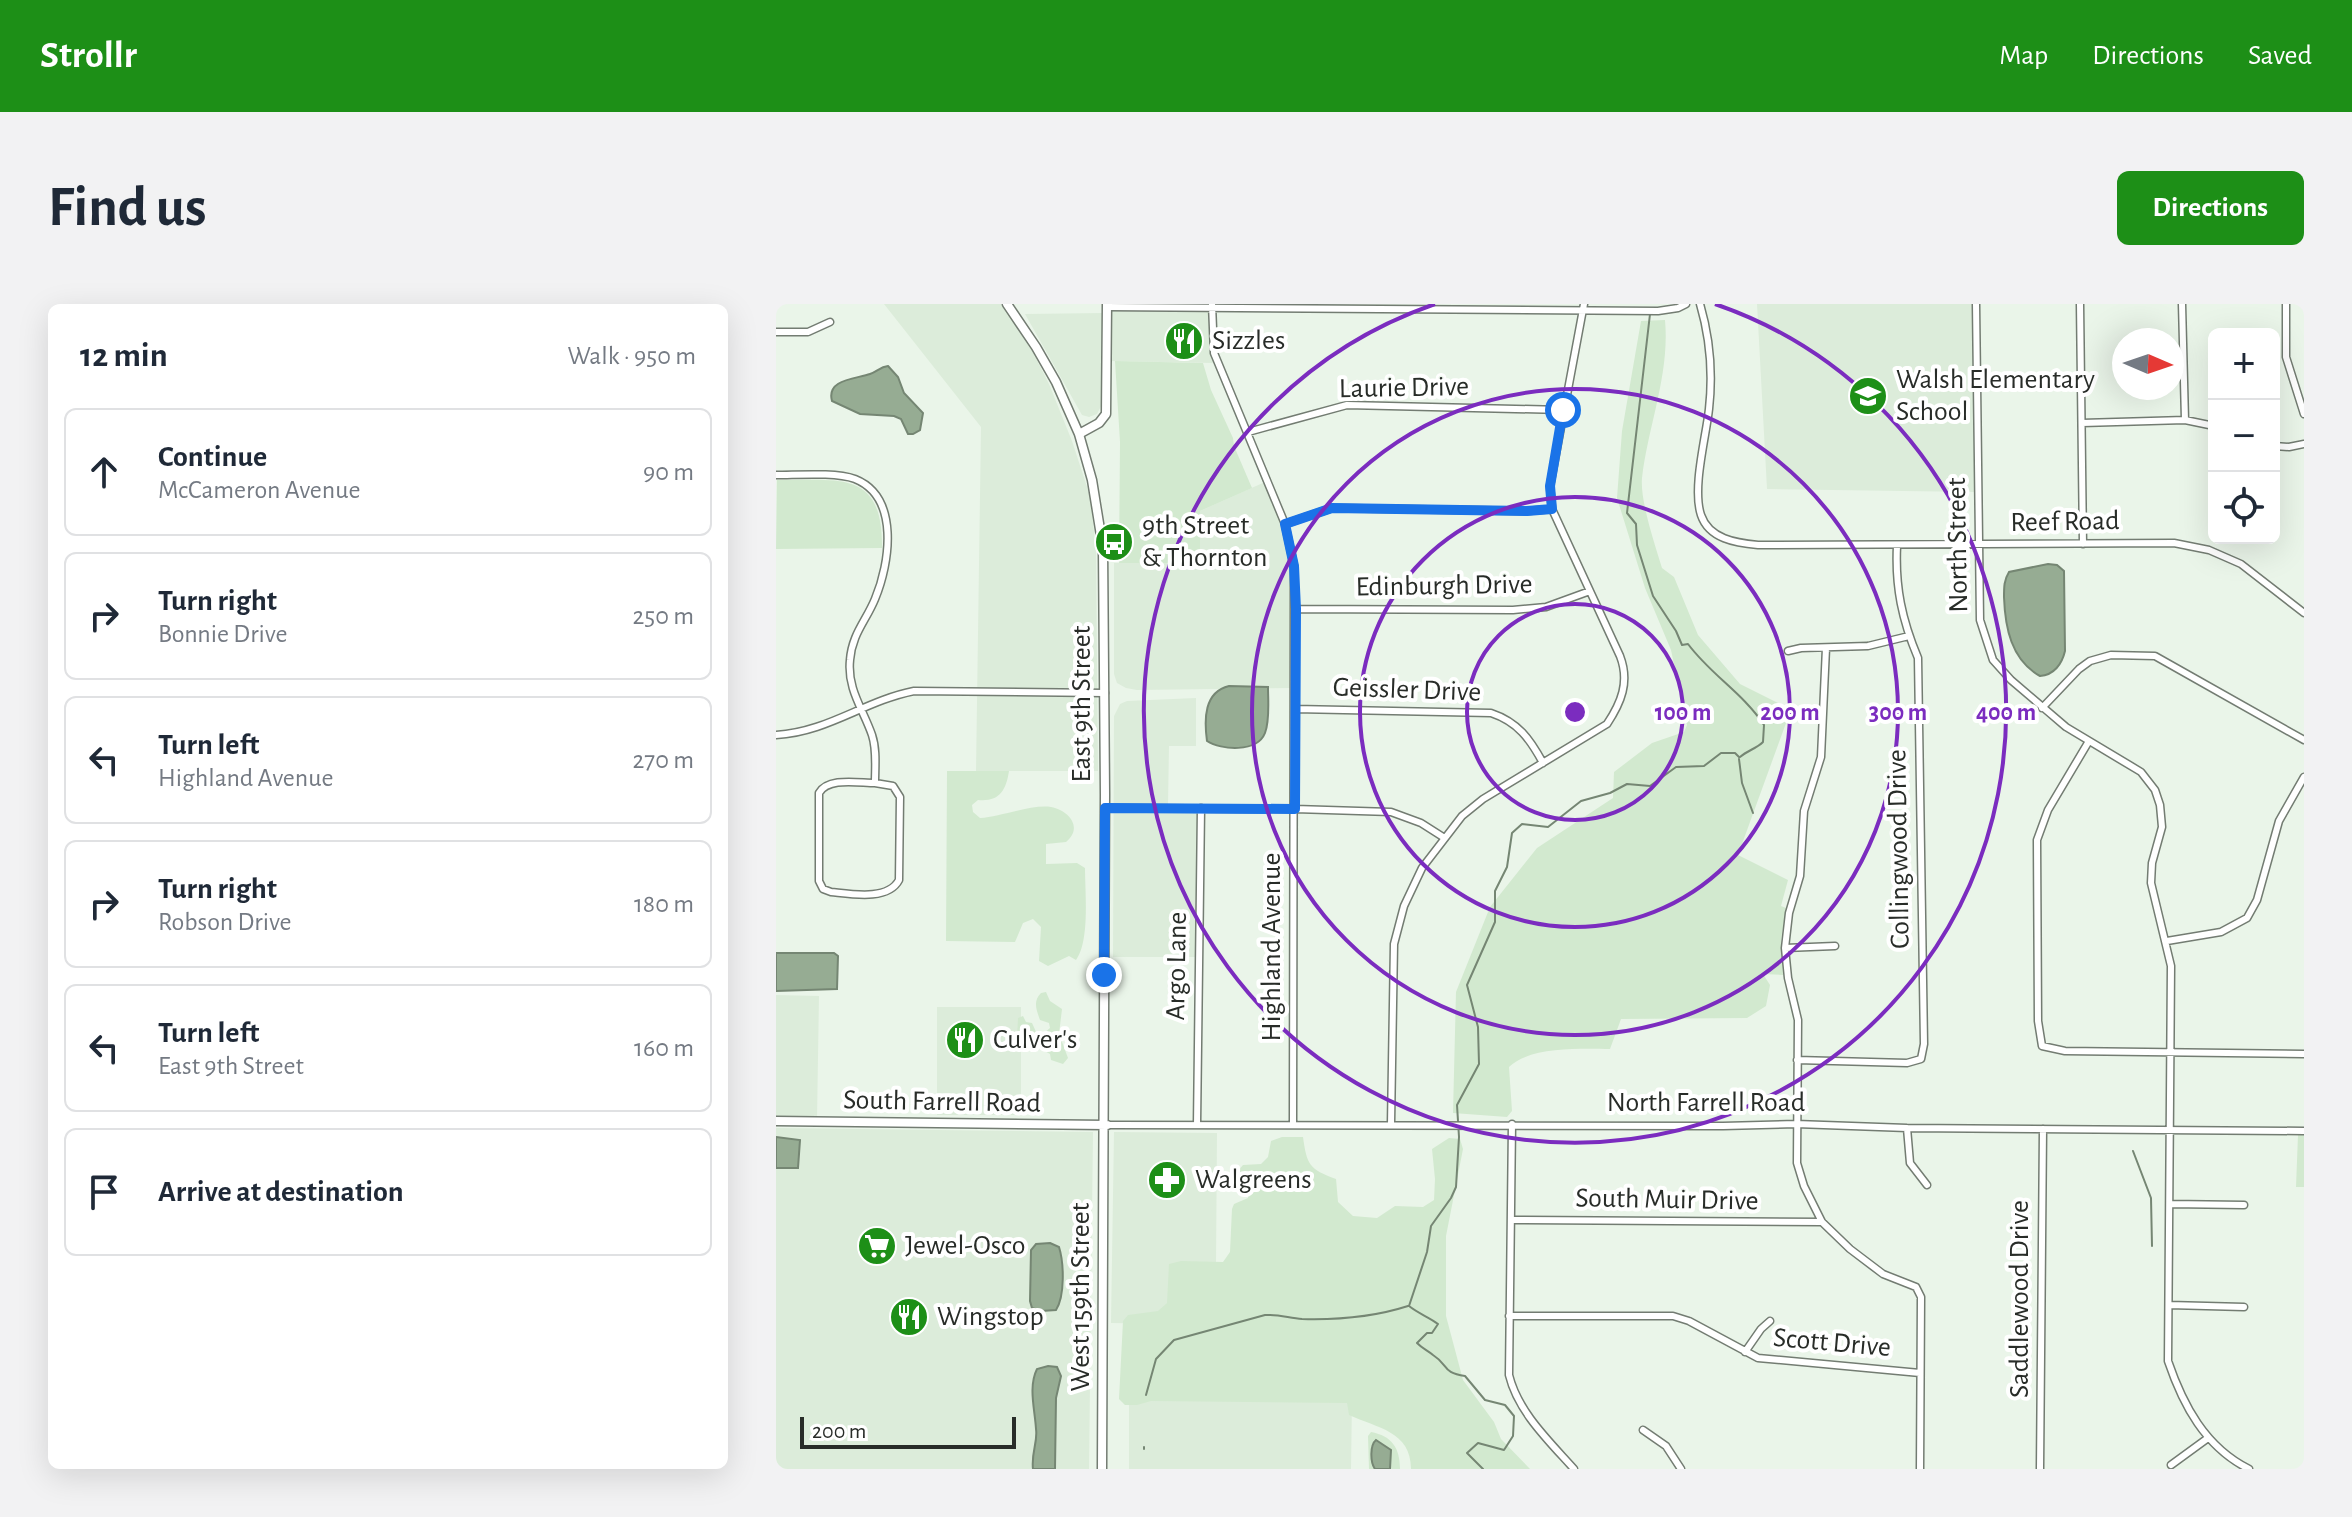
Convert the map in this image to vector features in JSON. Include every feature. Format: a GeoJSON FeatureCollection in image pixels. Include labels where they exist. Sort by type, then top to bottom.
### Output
{"type":"FeatureCollection","features":[{"type":"Feature","properties":{"kind":"main road"},"geometry":{"type":"LineString","coordinates":[[1079,434],[1099,423],[1106,414],[1107,306]]}},
{"type":"Feature","properties":{"kind":"main road","name":"East 9th Street"},"geometry":{"type":"LineString","coordinates":[[1010,308],[1056,382],[1079,434],[1092,480],[1103,548],[1106,1125]]}},
{"type":"Feature","properties":{"kind":"main road","name":"South Farrell Road"},"geometry":{"type":"LineString","coordinates":[[776,1121],[1106,1125]]}},
{"type":"Feature","properties":{"kind":"main road","name":"West 159th Street"},"geometry":{"type":"LineString","coordinates":[[1102,1469],[1106,1125]]}},
{"type":"Feature","properties":{"kind":"street"},"geometry":{"type":"LineString","coordinates":[[1107,306],[1658,311],[1686,304]]}},
{"type":"Feature","properties":{"kind":"street","name":"Reef Road"},"geometry":{"type":"LineString","coordinates":[[1700,304],[1708,333],[1711,369],[1699,495],[1701,516],[1716,534],[1735,543],[1758,545],[2174,543],[2209,550],[2241,564],[2304,613]]}},
{"type":"Feature","properties":{"kind":"street","name":"North Street"},"geometry":{"type":"LineString","coordinates":[[1976,304],[1980,620],[1993,660],[2066,727],[2141,772],[2158,797],[2162,827],[2152,863],[2151,883],[2171,966],[2168,1361],[2181,1400],[2208,1438],[2227,1456],[2249,1469]]}},
{"type":"Feature","properties":{"kind":"street"},"geometry":{"type":"LineString","coordinates":[[2080,304],[2083,544]]}},
{"type":"Feature","properties":{"kind":"street"},"geometry":{"type":"LineString","coordinates":[[2182,304],[2185,420]]}},
{"type":"Feature","properties":{"kind":"street"},"geometry":{"type":"LineString","coordinates":[[2286,304],[2286,357],[2301,391],[2304,414]]}},
{"type":"Feature","properties":{"kind":"street","name":"Highland Avenue"},"geometry":{"type":"LineString","coordinates":[[1212,306],[1214,353],[1285,524],[1294,566],[1293,1124]]}},
{"type":"Feature","properties":{"kind":"street"},"geometry":{"type":"LineString","coordinates":[[1391,1124],[1394,944],[1398,922],[1412,887],[1443,837],[1462,816],[1483,799],[1607,724],[1622,697],[1625,682],[1622,661],[1552,509],[1550,486],[1584,308]]}},
{"type":"Feature","properties":{"kind":"street"},"geometry":{"type":"LineString","coordinates":[[776,332],[808,332],[830,322]]}},
{"type":"Feature","properties":{"kind":"street","name":"Laurie Drive"},"geometry":{"type":"LineString","coordinates":[[1248,432],[1347,405],[1563,410]]}},
{"type":"Feature","properties":{"kind":"street"},"geometry":{"type":"LineString","coordinates":[[2082,423],[2185,420],[2208,425]]}},
{"type":"Feature","properties":{"kind":"street"},"geometry":{"type":"LineString","coordinates":[[2280,446],[2304,444]]}},
{"type":"Feature","properties":{"kind":"street"},"geometry":{"type":"LineString","coordinates":[[776,475],[854,479],[876,494],[883,505],[886,559],[881,584],[874,602],[859,624],[850,661],[853,693],[873,738],[875,783]]}},
{"type":"Feature","properties":{"kind":"street"},"geometry":{"type":"LineString","coordinates":[[1285,524],[1332,508],[1552,509]]}},
{"type":"Feature","properties":{"kind":"street","name":"Collingwood Drive"},"geometry":{"type":"LineString","coordinates":[[1797,1060],[1907,1063],[1921,1059],[1924,1044],[1920,687],[1918,658],[1900,610],[1895,576],[1897,546]]}},
{"type":"Feature","properties":{"kind":"street","name":"Edinburgh Drive"},"geometry":{"type":"LineString","coordinates":[[1296,609],[1513,610],[1546,607],[1590,591]]}},
{"type":"Feature","properties":{"kind":"street"},"geometry":{"type":"LineString","coordinates":[[1788,651],[1868,646],[1909,636]]}},
{"type":"Feature","properties":{"kind":"street"},"geometry":{"type":"LineString","coordinates":[[1826,648],[1821,757],[1804,811],[1800,876],[1789,913],[1785,948],[1798,1020],[1796,1124],[1800,1174],[1822,1222],[1883,1274],[1916,1287],[1921,1297],[1920,1469]]}},
{"type":"Feature","properties":{"kind":"street"},"geometry":{"type":"LineString","coordinates":[[2042,708],[2090,661],[2111,655],[2155,656],[2304,740]]}},
{"type":"Feature","properties":{"kind":"street"},"geometry":{"type":"LineString","coordinates":[[776,735],[803,733],[831,724],[886,696],[914,691],[1105,693]]}},
{"type":"Feature","properties":{"kind":"street","name":"Geissler Drive"},"geometry":{"type":"LineString","coordinates":[[1295,709],[1491,713],[1508,719],[1529,737],[1543,763]]}},
{"type":"Feature","properties":{"kind":"street"},"geometry":{"type":"LineString","coordinates":[[2089,741],[2048,810],[2037,840],[2038,1021],[2042,1046],[2065,1051],[2304,1054]]}},
{"type":"Feature","properties":{"kind":"street"},"geometry":{"type":"LineString","coordinates":[[2167,941],[2221,932],[2247,918],[2257,900],[2279,821],[2304,777]]}},
{"type":"Feature","properties":{"kind":"street"},"geometry":{"type":"LineString","coordinates":[[830,783],[875,783],[893,786],[900,797],[899,880],[895,887],[883,893],[831,892],[823,889],[818,872],[819,793],[822,787],[830,783]]}},
{"type":"Feature","properties":{"kind":"street"},"geometry":{"type":"LineString","coordinates":[[1105,808],[1391,812],[1421,823],[1443,837]]}},
{"type":"Feature","properties":{"kind":"street","name":"Argo Lane"},"geometry":{"type":"LineString","coordinates":[[1197,1125],[1201,808]]}},
{"type":"Feature","properties":{"kind":"street"},"geometry":{"type":"LineString","coordinates":[[1785,948],[1835,946]]}},
{"type":"Feature","properties":{"kind":"street"},"geometry":{"type":"LineString","coordinates":[[1512,1124],[1509,1375],[1514,1394],[1574,1469]]}},
{"type":"Feature","properties":{"kind":"street","name":"North Farrell Road"},"geometry":{"type":"LineString","coordinates":[[1106,1125],[1796,1124],[1907,1128],[2304,1131]]}},
{"type":"Feature","properties":{"kind":"street"},"geometry":{"type":"LineString","coordinates":[[1907,1128],[1910,1163],[1927,1185]]}},
{"type":"Feature","properties":{"kind":"street","name":"Saddlewood Drive"},"geometry":{"type":"LineString","coordinates":[[2040,1469],[2043,1129]]}},
{"type":"Feature","properties":{"kind":"street"},"geometry":{"type":"LineString","coordinates":[[2170,1204],[2244,1205]]}},
{"type":"Feature","properties":{"kind":"street","name":"South Muir Drive"},"geometry":{"type":"LineString","coordinates":[[1512,1220],[1822,1222]]}},
{"type":"Feature","properties":{"kind":"street"},"geometry":{"type":"LineString","coordinates":[[2169,1305],[2244,1307]]}},
{"type":"Feature","properties":{"kind":"street","name":"Scott Drive"},"geometry":{"type":"LineString","coordinates":[[1509,1316],[1673,1316],[1689,1321],[1745,1352],[1768,1359],[1920,1373]]}},
{"type":"Feature","properties":{"kind":"street"},"geometry":{"type":"LineString","coordinates":[[1745,1352],[1770,1321]]}},
{"type":"Feature","properties":{"kind":"street"},"geometry":{"type":"LineString","coordinates":[[1643,1430],[1666,1446],[1681,1469]]}},
{"type":"Feature","properties":{"kind":"street"},"geometry":{"type":"LineString","coordinates":[[2171,1465],[2208,1438]]}},
{"type":"Feature","properties":{"kind":"shaded area"},"geometry":{"type":"Polygon","coordinates":[[[884,304],[1001,304],[1028,342],[1049,384],[1090,496],[1096,549],[1098,771],[976,771],[981,427],[884,304]]]}},
{"type":"Feature","properties":{"kind":"shaded area","name":"Walsh Elementary School"},"geometry":{"type":"Polygon","coordinates":[[[1757,304],[1973,304],[1975,492],[1767,489],[1757,304]]]}},
{"type":"Feature","properties":{"kind":"shaded area"},"geometry":{"type":"Polygon","coordinates":[[[1109,310],[1209,310],[1214,363],[1110,361],[1109,310]]]}},
{"type":"Feature","properties":{"kind":"shaded area"},"geometry":{"type":"Polygon","coordinates":[[[1104,313],[1104,400],[1097,414],[1089,417],[1082,415],[1025,314],[1104,313]]]}},
{"type":"Feature","properties":{"kind":"shaded area"},"geometry":{"type":"Polygon","coordinates":[[[1665,320],[1664,360],[1645,458],[1643,499],[1662,568],[1674,577],[1698,635],[1740,684],[1778,703],[1786,723],[1738,855],[1788,880],[1781,906],[1786,908],[1781,940],[1783,975],[1763,974],[1770,985],[1766,1006],[1747,1018],[1621,1019],[1610,1049],[1543,1052],[1518,1060],[1509,1067],[1512,1111],[1507,1117],[1453,1113],[1456,992],[1490,907],[1537,848],[1613,798],[1614,772],[1652,743],[1684,732],[1687,725],[1671,650],[1645,588],[1617,498],[1622,431],[1641,321],[1665,320]]]}},
{"type":"Feature","properties":{"kind":"shaded area"},"geometry":{"type":"Polygon","coordinates":[[[1115,361],[1203,363],[1211,390],[1252,488],[1200,511],[1200,563],[1119,563],[1120,442],[1115,361]]]}},
{"type":"Feature","properties":{"kind":"shaded area"},"geometry":{"type":"Polygon","coordinates":[[[888,366],[898,377],[904,393],[923,413],[920,430],[913,434],[908,434],[901,419],[894,416],[860,414],[832,401],[833,388],[838,384],[888,366]]]}},
{"type":"Feature","properties":{"kind":"shaded area"},"geometry":{"type":"Polygon","coordinates":[[[777,480],[838,481],[866,492],[875,504],[882,548],[776,549],[777,480]]]}},
{"type":"Feature","properties":{"kind":"shaded area"},"geometry":{"type":"Polygon","coordinates":[[[1265,482],[1282,527],[1292,583],[1291,688],[1137,690],[1117,683],[1114,674],[1114,563],[1200,563],[1200,511],[1265,482]]]}},
{"type":"Feature","properties":{"kind":"shaded area"},"geometry":{"type":"Polygon","coordinates":[[[2057,565],[2064,571],[2065,651],[2057,668],[2040,676],[2016,652],[2006,620],[2004,587],[2009,572],[2057,565]]]}},
{"type":"Feature","properties":{"kind":"shaded area"},"geometry":{"type":"Polygon","coordinates":[[[1229,686],[1268,687],[1267,728],[1261,739],[1247,747],[1229,748],[1207,741],[1206,716],[1210,700],[1229,686]]]}},
{"type":"Feature","properties":{"kind":"shaded area"},"geometry":{"type":"Polygon","coordinates":[[[1196,698],[1196,746],[1169,746],[1168,805],[1203,806],[1202,957],[1113,957],[1114,716],[1120,704],[1127,701],[1196,698]]]}},
{"type":"Feature","properties":{"kind":"shaded area"},"geometry":{"type":"Polygon","coordinates":[[[947,771],[1009,771],[1000,794],[991,799],[978,800],[972,805],[973,812],[980,818],[1043,807],[1058,809],[1069,816],[1074,831],[1066,842],[1046,844],[1046,864],[1077,863],[1085,868],[1085,929],[1076,960],[1069,956],[1048,966],[1039,961],[1041,927],[1033,919],[1023,923],[1015,942],[946,941],[947,771]]]}},
{"type":"Feature","properties":{"kind":"shaded area"},"geometry":{"type":"Polygon","coordinates":[[[776,953],[834,953],[838,956],[837,989],[776,991],[776,953]]]}},
{"type":"Feature","properties":{"kind":"shaded area"},"geometry":{"type":"Polygon","coordinates":[[[1046,992],[1050,1001],[1062,1009],[1059,1034],[1068,1058],[1063,1064],[1051,1060],[1050,1054],[1032,1048],[1017,1038],[1018,1018],[1023,1016],[1026,1022],[1032,1023],[1037,1034],[1043,1034],[1050,1028],[1049,1023],[1040,1020],[1036,1005],[1038,996],[1046,992]]]}},
{"type":"Feature","properties":{"kind":"shaded area"},"geometry":{"type":"Polygon","coordinates":[[[776,995],[819,996],[817,1119],[776,1118],[776,995]]]}},
{"type":"Feature","properties":{"kind":"shaded area"},"geometry":{"type":"Polygon","coordinates":[[[937,1007],[1021,1007],[1021,1115],[937,1115],[937,1007]]]}},
{"type":"Feature","properties":{"kind":"shaded area"},"geometry":{"type":"Polygon","coordinates":[[[776,1128],[1093,1132],[1089,1469],[776,1469],[776,1128]]]}},
{"type":"Feature","properties":{"kind":"shaded area"},"geometry":{"type":"Polygon","coordinates":[[[1114,1132],[1217,1133],[1216,1264],[1174,1324],[1111,1323],[1114,1132]]]}},
{"type":"Feature","properties":{"kind":"shaded area"},"geometry":{"type":"Polygon","coordinates":[[[2298,1135],[2304,1135],[2304,1187],[2296,1187],[2298,1135]]]}},
{"type":"Feature","properties":{"kind":"shaded area"},"geometry":{"type":"Polygon","coordinates":[[[776,1137],[800,1140],[798,1168],[776,1168],[776,1137]]]}},
{"type":"Feature","properties":{"kind":"shaded area"},"geometry":{"type":"Polygon","coordinates":[[[1282,1137],[1303,1137],[1311,1165],[1336,1179],[1338,1202],[1353,1216],[1377,1218],[1395,1206],[1423,1207],[1434,1200],[1432,1149],[1449,1138],[1460,1139],[1463,1149],[1446,1236],[1446,1316],[1463,1380],[1494,1422],[1501,1439],[1530,1469],[1411,1469],[1405,1446],[1399,1439],[1349,1415],[1347,1403],[1151,1401],[1125,1405],[1119,1399],[1123,1321],[1128,1315],[1158,1311],[1167,1303],[1169,1264],[1181,1261],[1223,1262],[1230,1252],[1232,1209],[1234,1204],[1248,1198],[1248,1191],[1237,1172],[1243,1165],[1261,1164],[1268,1157],[1271,1141],[1282,1137]]]}},
{"type":"Feature","properties":{"kind":"shaded area"},"geometry":{"type":"Polygon","coordinates":[[[1050,1243],[1059,1247],[1062,1288],[1056,1310],[1041,1311],[1032,1308],[1030,1301],[1031,1250],[1036,1244],[1050,1243]]]}},
{"type":"Feature","properties":{"kind":"shaded area"},"geometry":{"type":"Polygon","coordinates":[[[1057,1367],[1061,1376],[1056,1398],[1055,1469],[1033,1469],[1036,1434],[1034,1376],[1037,1369],[1057,1367]]]}},
{"type":"Feature","properties":{"kind":"shaded area"},"geometry":{"type":"Polygon","coordinates":[[[1129,1397],[1352,1399],[1351,1469],[1129,1469],[1129,1397]]]}},
{"type":"Feature","properties":{"kind":"shaded area"},"geometry":{"type":"Polygon","coordinates":[[[1371,1432],[1393,1444],[1400,1469],[1369,1469],[1368,1436],[1371,1432]]]}},
{"type":"Feature","properties":{"kind":"shaded area"},"geometry":{"type":"Polygon","coordinates":[[[1376,1440],[1391,1450],[1390,1469],[1375,1469],[1373,1466],[1372,1450],[1376,1440]]]}},
{"type":"Feature","properties":{"kind":"waterway"},"geometry":{"type":"LineString","coordinates":[[1650,314],[1627,513],[1636,524],[1637,545],[1653,596],[1682,645],[1688,644],[1764,725],[1763,742],[1740,757]]}},
{"type":"Feature","properties":{"kind":"waterway"},"geometry":{"type":"LineString","coordinates":[[1409,1306],[1427,1252],[1431,1226],[1456,1187],[1457,1105],[1479,1064],[1478,1027],[1467,985],[1495,922],[1495,891],[1507,867],[1512,833],[1522,824],[1548,827],[1581,801],[1610,793],[1627,784],[1650,786],[1676,767],[1704,766],[1721,753],[1735,753],[1739,757]]}},
{"type":"Feature","properties":{"kind":"waterway"},"geometry":{"type":"LineString","coordinates":[[1739,759],[1742,783],[1753,813]]}},
{"type":"Feature","properties":{"kind":"waterway"},"geometry":{"type":"LineString","coordinates":[[2133,1151],[2151,1198],[2152,1246]]}},
{"type":"Feature","properties":{"kind":"waterway"},"geometry":{"type":"LineString","coordinates":[[1146,1395],[1156,1359],[1174,1340],[1265,1315],[1302,1319],[1343,1318],[1408,1306]]}},
{"type":"Feature","properties":{"kind":"waterway"},"geometry":{"type":"LineString","coordinates":[[1409,1306],[1438,1324],[1432,1333],[1427,1333],[1417,1343],[1449,1371],[1465,1376],[1485,1400],[1505,1405],[1514,1416],[1513,1436],[1504,1450],[1478,1443],[1467,1453],[1483,1469]]}},
{"type":"Feature","properties":{"kind":"place","name":"Sizzles"},"geometry":{"type":"Point","coordinates":[1184,341]}},
{"type":"Feature","properties":{"kind":"place","name":"Walsh Elementary School"},"geometry":{"type":"Point","coordinates":[1868,396]}},
{"type":"Feature","properties":{"kind":"place","name":"9th Street & Thornton"},"geometry":{"type":"Point","coordinates":[1114,542]}},
{"type":"Feature","properties":{"kind":"place","name":"Culver's"},"geometry":{"type":"Point","coordinates":[965,1040]}},
{"type":"Feature","properties":{"kind":"place","name":"Walgreens"},"geometry":{"type":"Point","coordinates":[1167,1180]}},
{"type":"Feature","properties":{"kind":"place","name":"Jewel-Osco"},"geometry":{"type":"Point","coordinates":[877,1246]}},
{"type":"Feature","properties":{"kind":"place","name":"Wingstop"},"geometry":{"type":"Point","coordinates":[909,1317]}},
{"type":"Feature","properties":{"kind":"route"},"geometry":{"type":"LineString","coordinates":[[1104,975],[1105,808],[1295,809],[1296,609],[1294,566],[1285,524],[1332,508],[1552,509],[1550,486],[1563,410]]}}]}
